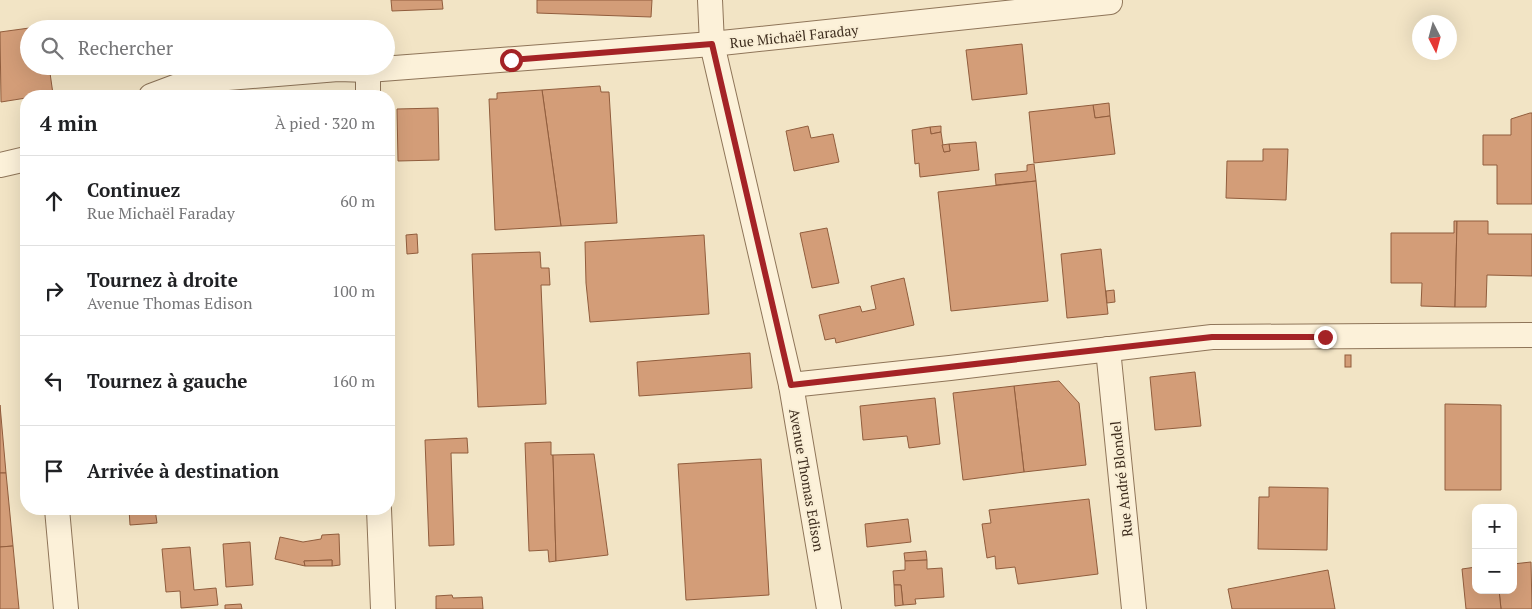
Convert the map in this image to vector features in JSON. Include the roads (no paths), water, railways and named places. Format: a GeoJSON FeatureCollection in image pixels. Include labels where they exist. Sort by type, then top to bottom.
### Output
{"type":"FeatureCollection","features":[{"type":"Feature","properties":{"kind":"street","name":"Avenue Thomas Edison"},"geometry":{"type":"LineString","coordinates":[[710,0],[712,44],[791,385],[829,609]]}},
{"type":"Feature","properties":{"kind":"street","name":"Rue Michaël Faraday"},"geometry":{"type":"LineString","coordinates":[[395,68],[712,44],[1110,2]]}},
{"type":"Feature","properties":{"kind":"street","name":"Rue Michaël Faraday"},"geometry":{"type":"LineString","coordinates":[[167,90],[191,81],[264,75]]}},
{"type":"Feature","properties":{"kind":"street"},"geometry":{"type":"LineString","coordinates":[[368,75],[368,90]]}},
{"type":"Feature","properties":{"kind":"street"},"geometry":{"type":"LineString","coordinates":[[0,165],[20,160]]}},
{"type":"Feature","properties":{"kind":"street"},"geometry":{"type":"LineString","coordinates":[[791,385],[1212,337],[1532,334]]}},
{"type":"Feature","properties":{"kind":"street","name":"Rue André Blondel"},"geometry":{"type":"LineString","coordinates":[[1108,349],[1134,609]]}},
{"type":"Feature","properties":{"kind":"street"},"geometry":{"type":"LineString","coordinates":[[58,515],[66,609]]}},
{"type":"Feature","properties":{"kind":"street"},"geometry":{"type":"LineString","coordinates":[[379,515],[383,609]]}}]}
